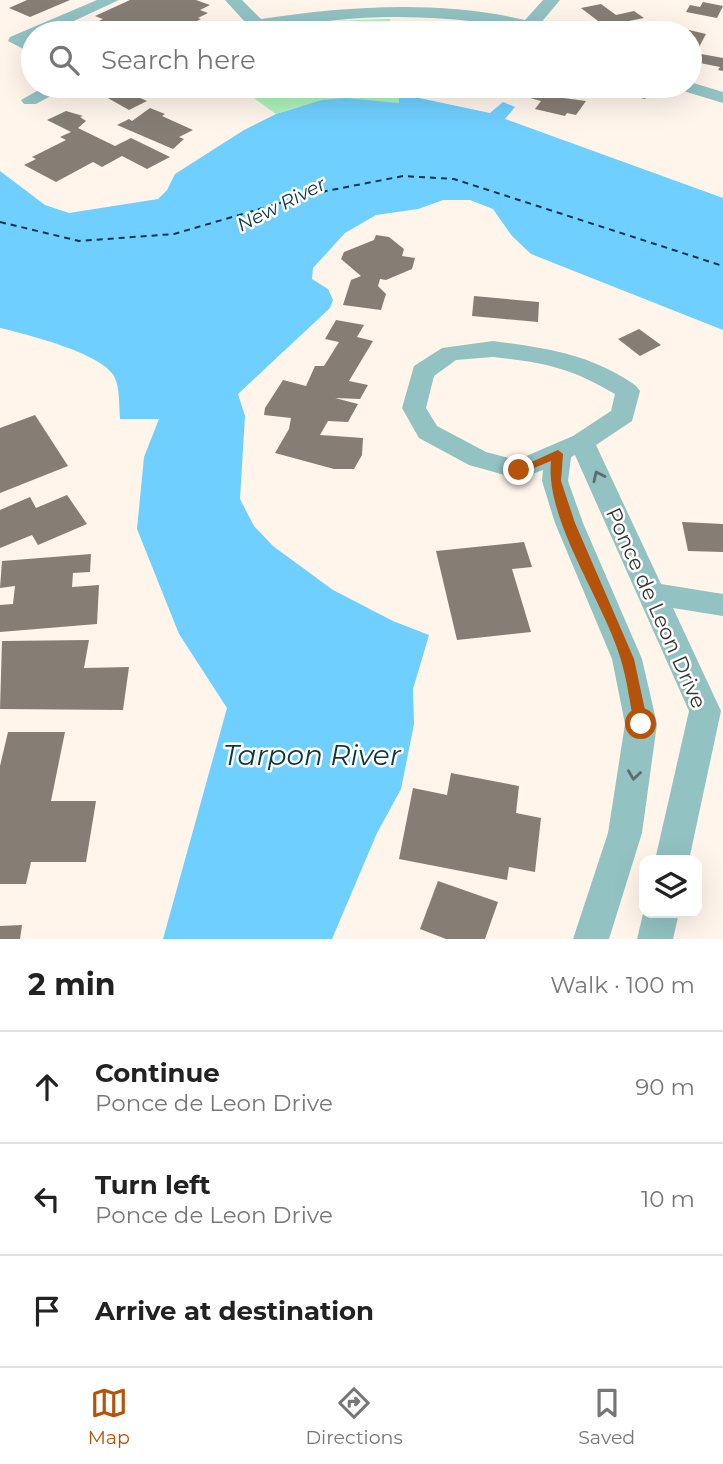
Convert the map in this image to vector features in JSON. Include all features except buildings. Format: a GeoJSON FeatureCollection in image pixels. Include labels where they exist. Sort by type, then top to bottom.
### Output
{"type":"FeatureCollection","features":[{"type":"Feature","properties":{"kind":"street"},"geometry":{"type":"LineString","coordinates":[[62,21],[111,0]]}},
{"type":"Feature","properties":{"kind":"street"},"geometry":{"type":"LineString","coordinates":[[233,0],[254,21]]}},
{"type":"Feature","properties":{"kind":"street"},"geometry":{"type":"LineString","coordinates":[[534,21],[552,0]]}},
{"type":"Feature","properties":{"kind":"street"},"geometry":{"type":"LineString","coordinates":[[269,21],[350,8],[421,12],[496,21]]}},
{"type":"Feature","properties":{"kind":"street"},"geometry":{"type":"LineString","coordinates":[[702,91],[723,98]]}},
{"type":"Feature","properties":{"kind":"street"},"geometry":{"type":"LineString","coordinates":[[30,100],[34,98]]}},
{"type":"Feature","properties":{"kind":"street"},"geometry":{"type":"LineString","coordinates":[[570,448],[519,470],[478,459],[428,432],[414,408],[422,372],[450,353],[493,349],[556,357],[597,373],[628,391],[623,415],[570,448],[555,481],[569,523],[627,659],[641,724],[625,833],[591,939]]}},
{"type":"Feature","properties":{"kind":"street","name":"Ponce de Leon Drive"},"geometry":{"type":"LineString","coordinates":[[570,448],[653,594],[705,712],[673,855]]}},
{"type":"Feature","properties":{"kind":"street"},"geometry":{"type":"LineString","coordinates":[[653,594],[723,605]]}},
{"type":"Feature","properties":{"kind":"street"},"geometry":{"type":"LineString","coordinates":[[655,939],[660,918]]}},
{"type":"Feature","properties":{"kind":"green space"},"geometry":{"type":"Polygon","coordinates":[[[390,19],[390,21],[333,21],[390,19]]]}},
{"type":"Feature","properties":{"kind":"green space"},"geometry":{"type":"Polygon","coordinates":[[[254,98],[399,98],[399,103],[323,102],[276,114],[254,98]]]}},
{"type":"Feature","properties":{"kind":"water"},"geometry":{"type":"Polygon","coordinates":[[[346,98],[399,103],[399,98],[419,98],[490,113],[503,102],[515,107],[505,119],[723,198],[723,330],[531,254],[512,236],[493,209],[470,200],[443,200],[418,209],[376,215],[345,233],[313,268],[312,279],[328,289],[333,300],[330,308],[238,394],[245,416],[240,499],[254,526],[273,546],[333,590],[393,621],[429,635],[413,689],[414,724],[401,789],[377,833],[332,939],[163,939],[227,708],[179,634],[137,529],[144,457],[159,419],[120,419],[116,380],[106,368],[79,352],[0,328],[0,171],[45,205],[69,213],[158,199],[167,190],[175,174],[244,130],[276,114],[322,100],[346,98]]]}},
{"type":"Feature","properties":{"kind":"ferry route"},"geometry":{"type":"LineString","coordinates":[[0,222],[79,241],[174,234],[311,194],[403,176],[454,179],[723,266]]}},
{"type":"Feature","properties":{"kind":"route"},"geometry":{"type":"LineString","coordinates":[[519,470],[558,454],[555,481],[569,523],[627,659],[641,724]]}},
{"type":"Feature","properties":{"kind":"water label","name":"New River"},"geometry":{"type":"Point","coordinates":[281,204]}},
{"type":"Feature","properties":{"kind":"water label","name":"Tarpon River"},"geometry":{"type":"Point","coordinates":[312,755]}}]}
